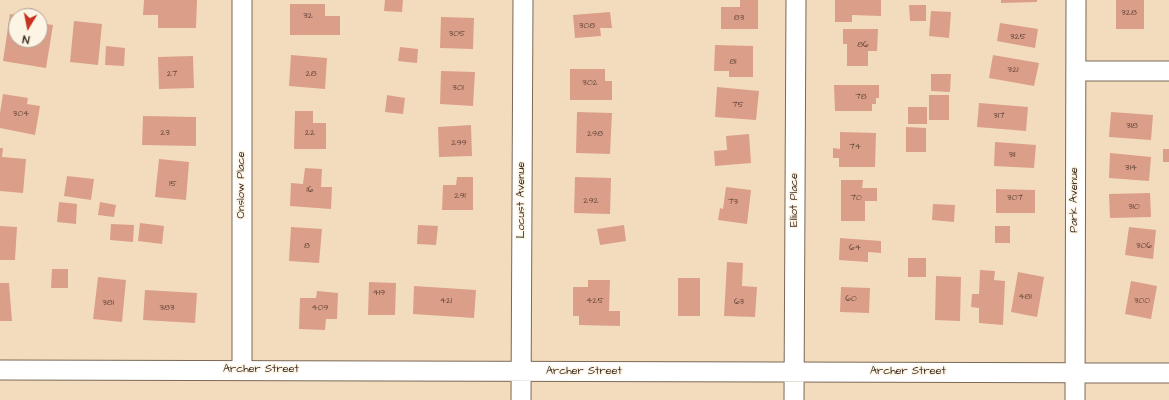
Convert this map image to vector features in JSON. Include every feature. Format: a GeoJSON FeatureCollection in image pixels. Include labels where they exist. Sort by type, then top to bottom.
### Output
{"type":"FeatureCollection","features":[{"type":"Feature","properties":{"kind":"street","name":"Onslow Place"},"geometry":{"type":"LineString","coordinates":[[242,0],[242,370]]}},
{"type":"Feature","properties":{"kind":"street","name":"Locust Avenue"},"geometry":{"type":"LineString","coordinates":[[521,400],[523,0]]}},
{"type":"Feature","properties":{"kind":"street","name":"Elliot Place"},"geometry":{"type":"LineString","coordinates":[[794,400],[796,0]]}},
{"type":"Feature","properties":{"kind":"street","name":"Park Avenue"},"geometry":{"type":"LineString","coordinates":[[1074,400],[1076,0]]}},
{"type":"Feature","properties":{"kind":"street"},"geometry":{"type":"LineString","coordinates":[[1076,71],[1169,71]]}},
{"type":"Feature","properties":{"kind":"street","name":"Archer Street"},"geometry":{"type":"LineString","coordinates":[[0,370],[1169,373]]}},
{"type":"Feature","properties":{"kind":"building"},"geometry":{"type":"Polygon","coordinates":[[[144,0],[197,0],[196,28],[158,28],[158,15],[143,15],[144,0]]]}},
{"type":"Feature","properties":{"kind":"building"},"geometry":{"type":"Polygon","coordinates":[[[385,0],[403,0],[402,12],[384,11],[385,0]]]}},
{"type":"Feature","properties":{"kind":"building"},"geometry":{"type":"Polygon","coordinates":[[[740,0],[758,0],[758,29],[721,29],[721,7],[740,7],[740,0]]]}},
{"type":"Feature","properties":{"kind":"building"},"geometry":{"type":"Polygon","coordinates":[[[835,0],[881,0],[881,16],[852,15],[852,22],[835,22],[835,0]]]}},
{"type":"Feature","properties":{"kind":"building"},"geometry":{"type":"Polygon","coordinates":[[[1001,0],[1037,0],[1037,2],[1001,3],[1001,0]]]}},
{"type":"Feature","properties":{"kind":"building"},"geometry":{"type":"Polygon","coordinates":[[[1116,0],[1144,0],[1144,29],[1116,29],[1116,0]]]}},
{"type":"Feature","properties":{"kind":"building"},"geometry":{"type":"Polygon","coordinates":[[[290,4],[325,4],[325,16],[340,16],[340,35],[290,35],[290,4]]]}},
{"type":"Feature","properties":{"kind":"building"},"geometry":{"type":"Polygon","coordinates":[[[909,5],[926,5],[926,21],[910,21],[909,5]]]}},
{"type":"Feature","properties":{"kind":"building"},"geometry":{"type":"Polygon","coordinates":[[[931,11],[951,12],[949,38],[929,36],[931,11]]]}},
{"type":"Feature","properties":{"kind":"building"},"geometry":{"type":"Polygon","coordinates":[[[610,12],[612,28],[600,28],[601,36],[575,38],[573,15],[610,12]]]}},
{"type":"Feature","properties":{"kind":"building"},"geometry":{"type":"Polygon","coordinates":[[[441,17],[474,18],[473,49],[440,48],[441,17]]]}},
{"type":"Feature","properties":{"kind":"building"},"geometry":{"type":"Polygon","coordinates":[[[74,21],[102,24],[98,65],[70,62],[74,21]]]}},
{"type":"Feature","properties":{"kind":"building"},"geometry":{"type":"Polygon","coordinates":[[[1000,23],[1038,29],[1035,48],[997,41],[1000,23]]]}},
{"type":"Feature","properties":{"kind":"building"},"geometry":{"type":"Polygon","coordinates":[[[48,24],[53,25],[46,68],[3,61],[8,27],[8,48],[48,48],[48,24]]]}},
{"type":"Feature","properties":{"kind":"building"},"geometry":{"type":"Polygon","coordinates":[[[843,29],[878,29],[877,51],[868,51],[868,66],[847,66],[847,44],[843,44],[843,29]]]}},
{"type":"Feature","properties":{"kind":"building"},"geometry":{"type":"Polygon","coordinates":[[[715,45],[753,46],[753,77],[729,77],[729,71],[714,71],[715,45]]]}},
{"type":"Feature","properties":{"kind":"building"},"geometry":{"type":"Polygon","coordinates":[[[106,46],[125,48],[124,66],[105,65],[106,46]]]}},
{"type":"Feature","properties":{"kind":"building"},"geometry":{"type":"Polygon","coordinates":[[[400,47],[418,49],[417,63],[398,61],[400,47]]]}},
{"type":"Feature","properties":{"kind":"building"},"geometry":{"type":"Polygon","coordinates":[[[291,55],[327,58],[325,89],[289,86],[291,55]]]}},
{"type":"Feature","properties":{"kind":"building"},"geometry":{"type":"Polygon","coordinates":[[[993,55],[1039,63],[1034,86],[989,78],[993,55]]]}},
{"type":"Feature","properties":{"kind":"building"},"geometry":{"type":"Polygon","coordinates":[[[193,56],[194,88],[159,89],[158,57],[193,56]]]}},
{"type":"Feature","properties":{"kind":"building"},"geometry":{"type":"Polygon","coordinates":[[[570,69],[605,69],[605,81],[612,81],[612,100],[570,100],[570,69]]]}},
{"type":"Feature","properties":{"kind":"building"},"geometry":{"type":"Polygon","coordinates":[[[441,71],[475,72],[473,106],[440,104],[441,71]]]}},
{"type":"Feature","properties":{"kind":"building"},"geometry":{"type":"Polygon","coordinates":[[[931,74],[951,74],[950,92],[931,91],[931,74]]]}},
{"type":"Feature","properties":{"kind":"building"},"geometry":{"type":"Polygon","coordinates":[[[834,85],[879,85],[879,98],[876,98],[876,104],[872,104],[872,111],[835,111],[834,85]]]}},
{"type":"Feature","properties":{"kind":"building"},"geometry":{"type":"Polygon","coordinates":[[[717,87],[759,91],[756,120],[715,117],[717,87]]]}},
{"type":"Feature","properties":{"kind":"building"},"geometry":{"type":"Polygon","coordinates":[[[3,94],[28,98],[27,104],[40,106],[35,135],[0,128],[0,113],[3,94]]]}},
{"type":"Feature","properties":{"kind":"building"},"geometry":{"type":"Polygon","coordinates":[[[387,95],[405,98],[403,114],[385,112],[387,95]]]}},
{"type":"Feature","properties":{"kind":"building"},"geometry":{"type":"Polygon","coordinates":[[[929,95],[949,95],[949,120],[929,120],[929,95]]]}},
{"type":"Feature","properties":{"kind":"building"},"geometry":{"type":"Polygon","coordinates":[[[979,103],[1028,107],[1026,131],[977,127],[979,103]]]}},
{"type":"Feature","properties":{"kind":"building"},"geometry":{"type":"Polygon","coordinates":[[[908,107],[927,107],[927,124],[908,124],[908,107]]]}},
{"type":"Feature","properties":{"kind":"building"},"geometry":{"type":"Polygon","coordinates":[[[295,111],[313,111],[313,123],[326,123],[326,149],[294,149],[295,111]]]}},
{"type":"Feature","properties":{"kind":"building"},"geometry":{"type":"Polygon","coordinates":[[[577,112],[612,113],[610,154],[576,153],[577,112]]]}},
{"type":"Feature","properties":{"kind":"building"},"geometry":{"type":"Polygon","coordinates":[[[1111,112],[1153,115],[1151,140],[1109,137],[1111,112]]]}},
{"type":"Feature","properties":{"kind":"building"},"geometry":{"type":"Polygon","coordinates":[[[143,116],[196,117],[196,146],[142,145],[143,116]]]}},
{"type":"Feature","properties":{"kind":"building"},"geometry":{"type":"Polygon","coordinates":[[[471,125],[472,156],[439,157],[438,127],[471,125]]]}},
{"type":"Feature","properties":{"kind":"building"},"geometry":{"type":"Polygon","coordinates":[[[906,127],[926,128],[926,152],[906,152],[906,127]]]}},
{"type":"Feature","properties":{"kind":"building"},"geometry":{"type":"Polygon","coordinates":[[[840,132],[876,133],[875,167],[839,167],[839,158],[833,158],[833,148],[840,149],[840,132]]]}},
{"type":"Feature","properties":{"kind":"building"},"geometry":{"type":"Polygon","coordinates":[[[749,134],[751,163],[715,166],[714,151],[727,150],[726,136],[749,134]]]}},
{"type":"Feature","properties":{"kind":"building"},"geometry":{"type":"Polygon","coordinates":[[[995,142],[1036,145],[1034,168],[994,166],[995,142]]]}},
{"type":"Feature","properties":{"kind":"building"},"geometry":{"type":"Polygon","coordinates":[[[0,148],[3,148],[2,157],[26,159],[23,193],[0,191],[0,148]]]}},
{"type":"Feature","properties":{"kind":"building"},"geometry":{"type":"Polygon","coordinates":[[[1163,149],[1169,149],[1169,162],[1163,162],[1163,149]]]}},
{"type":"Feature","properties":{"kind":"building"},"geometry":{"type":"Polygon","coordinates":[[[1110,153],[1151,157],[1149,181],[1109,178],[1110,153]]]}},
{"type":"Feature","properties":{"kind":"building"},"geometry":{"type":"Polygon","coordinates":[[[159,159],[189,162],[186,200],[155,197],[159,159]]]}},
{"type":"Feature","properties":{"kind":"building"},"geometry":{"type":"Polygon","coordinates":[[[305,168],[322,169],[321,187],[332,187],[331,209],[290,206],[291,183],[303,184],[305,168]]]}},
{"type":"Feature","properties":{"kind":"building"},"geometry":{"type":"Polygon","coordinates":[[[67,176],[94,179],[91,200],[64,196],[67,176]]]}},
{"type":"Feature","properties":{"kind":"building"},"geometry":{"type":"Polygon","coordinates":[[[457,177],[473,177],[473,210],[442,210],[443,185],[456,185],[457,177]]]}},
{"type":"Feature","properties":{"kind":"building"},"geometry":{"type":"Polygon","coordinates":[[[575,177],[611,178],[610,214],[574,213],[575,177]]]}},
{"type":"Feature","properties":{"kind":"building"},"geometry":{"type":"Polygon","coordinates":[[[841,180],[863,180],[862,188],[877,188],[877,201],[865,201],[865,221],[841,221],[841,180]]]}},
{"type":"Feature","properties":{"kind":"building"},"geometry":{"type":"Polygon","coordinates":[[[726,187],[751,190],[747,224],[718,220],[720,208],[723,209],[726,187]]]}},
{"type":"Feature","properties":{"kind":"building"},"geometry":{"type":"Polygon","coordinates":[[[996,189],[1035,190],[1035,213],[996,213],[996,189]]]}},
{"type":"Feature","properties":{"kind":"building"},"geometry":{"type":"Polygon","coordinates":[[[1150,193],[1151,217],[1110,218],[1109,194],[1150,193]]]}},
{"type":"Feature","properties":{"kind":"building"},"geometry":{"type":"Polygon","coordinates":[[[59,202],[77,204],[76,224],[57,222],[59,202]]]}},
{"type":"Feature","properties":{"kind":"building"},"geometry":{"type":"Polygon","coordinates":[[[100,202],[116,205],[114,217],[98,215],[100,202]]]}},
{"type":"Feature","properties":{"kind":"building"},"geometry":{"type":"Polygon","coordinates":[[[933,204],[955,205],[954,222],[932,220],[933,204]]]}},
{"type":"Feature","properties":{"kind":"building"},"geometry":{"type":"Polygon","coordinates":[[[140,223],[164,226],[162,244],[138,241],[140,223]]]}},
{"type":"Feature","properties":{"kind":"building"},"geometry":{"type":"Polygon","coordinates":[[[111,224],[134,225],[133,242],[110,240],[111,224]]]}},
{"type":"Feature","properties":{"kind":"building"},"geometry":{"type":"Polygon","coordinates":[[[418,225],[438,226],[436,245],[417,244],[418,225]]]}},
{"type":"Feature","properties":{"kind":"building"},"geometry":{"type":"Polygon","coordinates":[[[624,225],[626,241],[600,245],[597,229],[624,225]]]}},
{"type":"Feature","properties":{"kind":"building"},"geometry":{"type":"Polygon","coordinates":[[[0,226],[17,227],[15,260],[0,260],[0,226]]]}},
{"type":"Feature","properties":{"kind":"building"},"geometry":{"type":"Polygon","coordinates":[[[995,226],[1010,226],[1010,243],[995,243],[995,226]]]}},
{"type":"Feature","properties":{"kind":"building"},"geometry":{"type":"Polygon","coordinates":[[[291,227],[322,229],[319,263],[289,261],[291,227]]]}},
{"type":"Feature","properties":{"kind":"building"},"geometry":{"type":"Polygon","coordinates":[[[1129,227],[1156,230],[1153,259],[1125,255],[1129,227]]]}},
{"type":"Feature","properties":{"kind":"building"},"geometry":{"type":"Polygon","coordinates":[[[840,238],[881,241],[881,253],[868,252],[868,262],[839,260],[840,238]]]}},
{"type":"Feature","properties":{"kind":"building"},"geometry":{"type":"Polygon","coordinates":[[[908,258],[926,258],[926,277],[908,277],[908,258]]]}},
{"type":"Feature","properties":{"kind":"building"},"geometry":{"type":"Polygon","coordinates":[[[727,262],[743,263],[742,286],[757,287],[755,317],[724,316],[727,262]]]}},
{"type":"Feature","properties":{"kind":"building"},"geometry":{"type":"Polygon","coordinates":[[[52,269],[68,269],[68,288],[51,288],[52,269]]]}},
{"type":"Feature","properties":{"kind":"building"},"geometry":{"type":"Polygon","coordinates":[[[980,270],[995,271],[994,280],[1005,281],[1003,325],[979,323],[979,308],[971,307],[972,294],[979,294],[980,270]]]}},
{"type":"Feature","properties":{"kind":"building"},"geometry":{"type":"Polygon","coordinates":[[[1018,272],[1044,277],[1037,317],[1011,312],[1018,272]]]}},
{"type":"Feature","properties":{"kind":"building"},"geometry":{"type":"Polygon","coordinates":[[[936,276],[961,277],[960,321],[935,320],[936,276]]]}},
{"type":"Feature","properties":{"kind":"building"},"geometry":{"type":"Polygon","coordinates":[[[98,277],[126,280],[122,322],[93,319],[98,277]]]}},
{"type":"Feature","properties":{"kind":"building"},"geometry":{"type":"Polygon","coordinates":[[[678,278],[700,278],[700,316],[678,316],[678,278]]]}},
{"type":"Feature","properties":{"kind":"building"},"geometry":{"type":"Polygon","coordinates":[[[588,280],[610,280],[609,311],[620,311],[620,326],[579,325],[579,316],[573,316],[573,287],[588,287],[588,280]]]}},
{"type":"Feature","properties":{"kind":"building"},"geometry":{"type":"Polygon","coordinates":[[[1131,281],[1157,286],[1151,319],[1125,314],[1131,281]]]}},
{"type":"Feature","properties":{"kind":"building"},"geometry":{"type":"Polygon","coordinates":[[[369,282],[396,283],[395,315],[368,315],[369,282]]]}},
{"type":"Feature","properties":{"kind":"building"},"geometry":{"type":"Polygon","coordinates":[[[0,283],[9,283],[12,321],[0,321],[0,283]]]}},
{"type":"Feature","properties":{"kind":"building"},"geometry":{"type":"Polygon","coordinates":[[[414,286],[476,290],[474,318],[413,314],[414,286]]]}},
{"type":"Feature","properties":{"kind":"building"},"geometry":{"type":"Polygon","coordinates":[[[841,287],[870,288],[869,313],[840,312],[841,287]]]}},
{"type":"Feature","properties":{"kind":"building"},"geometry":{"type":"Polygon","coordinates":[[[145,290],[197,293],[195,323],[143,320],[145,290]]]}},
{"type":"Feature","properties":{"kind":"building"},"geometry":{"type":"Polygon","coordinates":[[[317,291],[338,293],[337,319],[326,319],[325,330],[299,329],[300,298],[316,298],[317,291]]]}}]}
